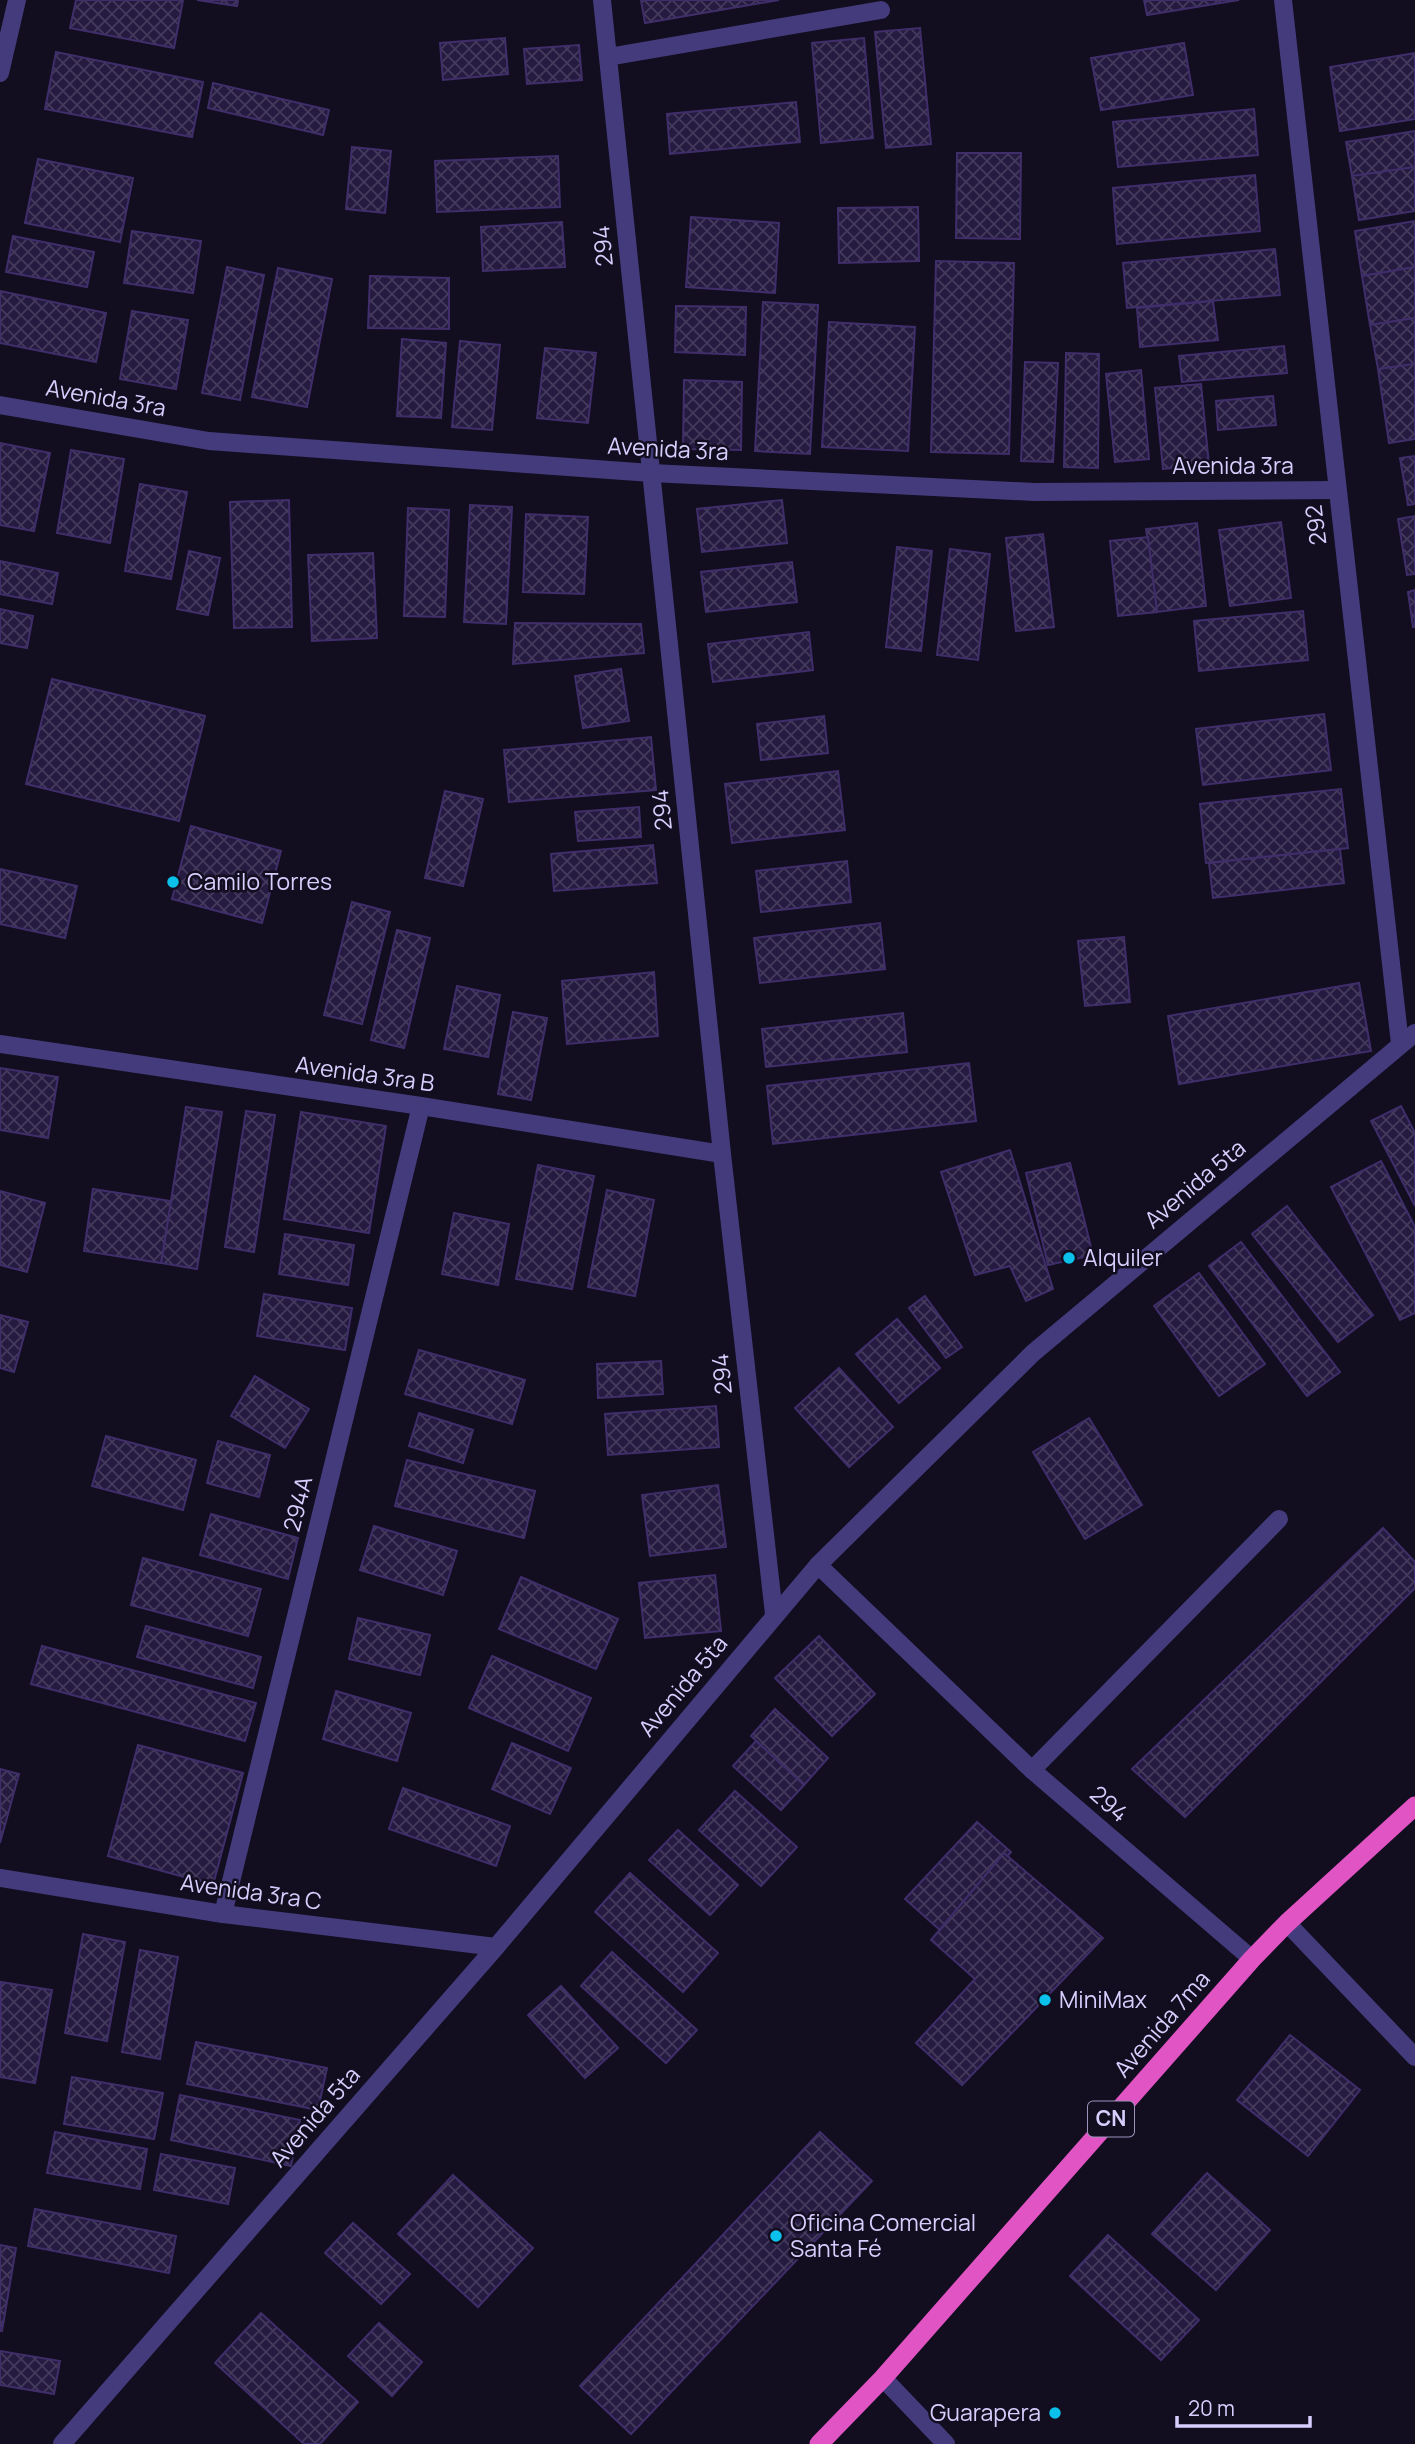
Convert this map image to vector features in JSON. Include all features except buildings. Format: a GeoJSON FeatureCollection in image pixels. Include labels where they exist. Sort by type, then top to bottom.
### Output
{"type":"FeatureCollection","features":[{"type":"Feature","properties":{"kind":"highway","name":"Avenida 7ma"},"geometry":{"type":"LineString","coordinates":[[819,2444],[883,2378],[1252,1959],[1287,1923],[1415,1806]]}},
{"type":"Feature","properties":{"kind":"street"},"geometry":{"type":"LineString","coordinates":[[0,73],[17,0]]}},
{"type":"Feature","properties":{"kind":"street","name":"294"},"geometry":{"type":"LineString","coordinates":[[602,0],[722,1154],[774,1614]]}},
{"type":"Feature","properties":{"kind":"street","name":"292"},"geometry":{"type":"LineString","coordinates":[[1283,0],[1400,1044]]}},
{"type":"Feature","properties":{"kind":"street"},"geometry":{"type":"LineString","coordinates":[[608,57],[881,10]]}},
{"type":"Feature","properties":{"kind":"street","name":"Avenida 3ra"},"geometry":{"type":"LineString","coordinates":[[0,405],[209,441],[651,473],[1034,492],[1337,490]]}},
{"type":"Feature","properties":{"kind":"street","name":"Avenida 5ta"},"geometry":{"type":"LineString","coordinates":[[62,2444],[496,1947],[818,1565],[1033,1353],[1415,1032]]}},
{"type":"Feature","properties":{"kind":"street","name":"Avenida 3ra B"},"geometry":{"type":"LineString","coordinates":[[0,1044],[421,1106],[722,1154]]}},
{"type":"Feature","properties":{"kind":"street","name":"294A"},"geometry":{"type":"LineString","coordinates":[[223,1914],[421,1106]]}},
{"type":"Feature","properties":{"kind":"street"},"geometry":{"type":"LineString","coordinates":[[1032,1770],[1279,1519]]}},
{"type":"Feature","properties":{"kind":"street","name":"294"},"geometry":{"type":"LineString","coordinates":[[818,1565],[1032,1770],[1252,1959]]}},
{"type":"Feature","properties":{"kind":"street","name":"Avenida 3ra C"},"geometry":{"type":"LineString","coordinates":[[0,1878],[223,1914],[496,1947]]}},
{"type":"Feature","properties":{"kind":"street"},"geometry":{"type":"LineString","coordinates":[[1287,1923],[1415,2057]]}},
{"type":"Feature","properties":{"kind":"street"},"geometry":{"type":"LineString","coordinates":[[883,2378],[946,2444]]}},
{"type":"Feature","properties":{"kind":"place","name":"Camilo Torres"},"geometry":{"type":"Point","coordinates":[173,882]}},
{"type":"Feature","properties":{"kind":"place","name":"Alquiler"},"geometry":{"type":"Point","coordinates":[1069,1258]}},
{"type":"Feature","properties":{"kind":"place","name":"MiniMax"},"geometry":{"type":"Point","coordinates":[1045,2000]}},
{"type":"Feature","properties":{"kind":"place","name":"Oficina Comercial Santa Fé"},"geometry":{"type":"Point","coordinates":[776,2236]}},
{"type":"Feature","properties":{"kind":"place","name":"Guarapera"},"geometry":{"type":"Point","coordinates":[1055,2413]}}]}
